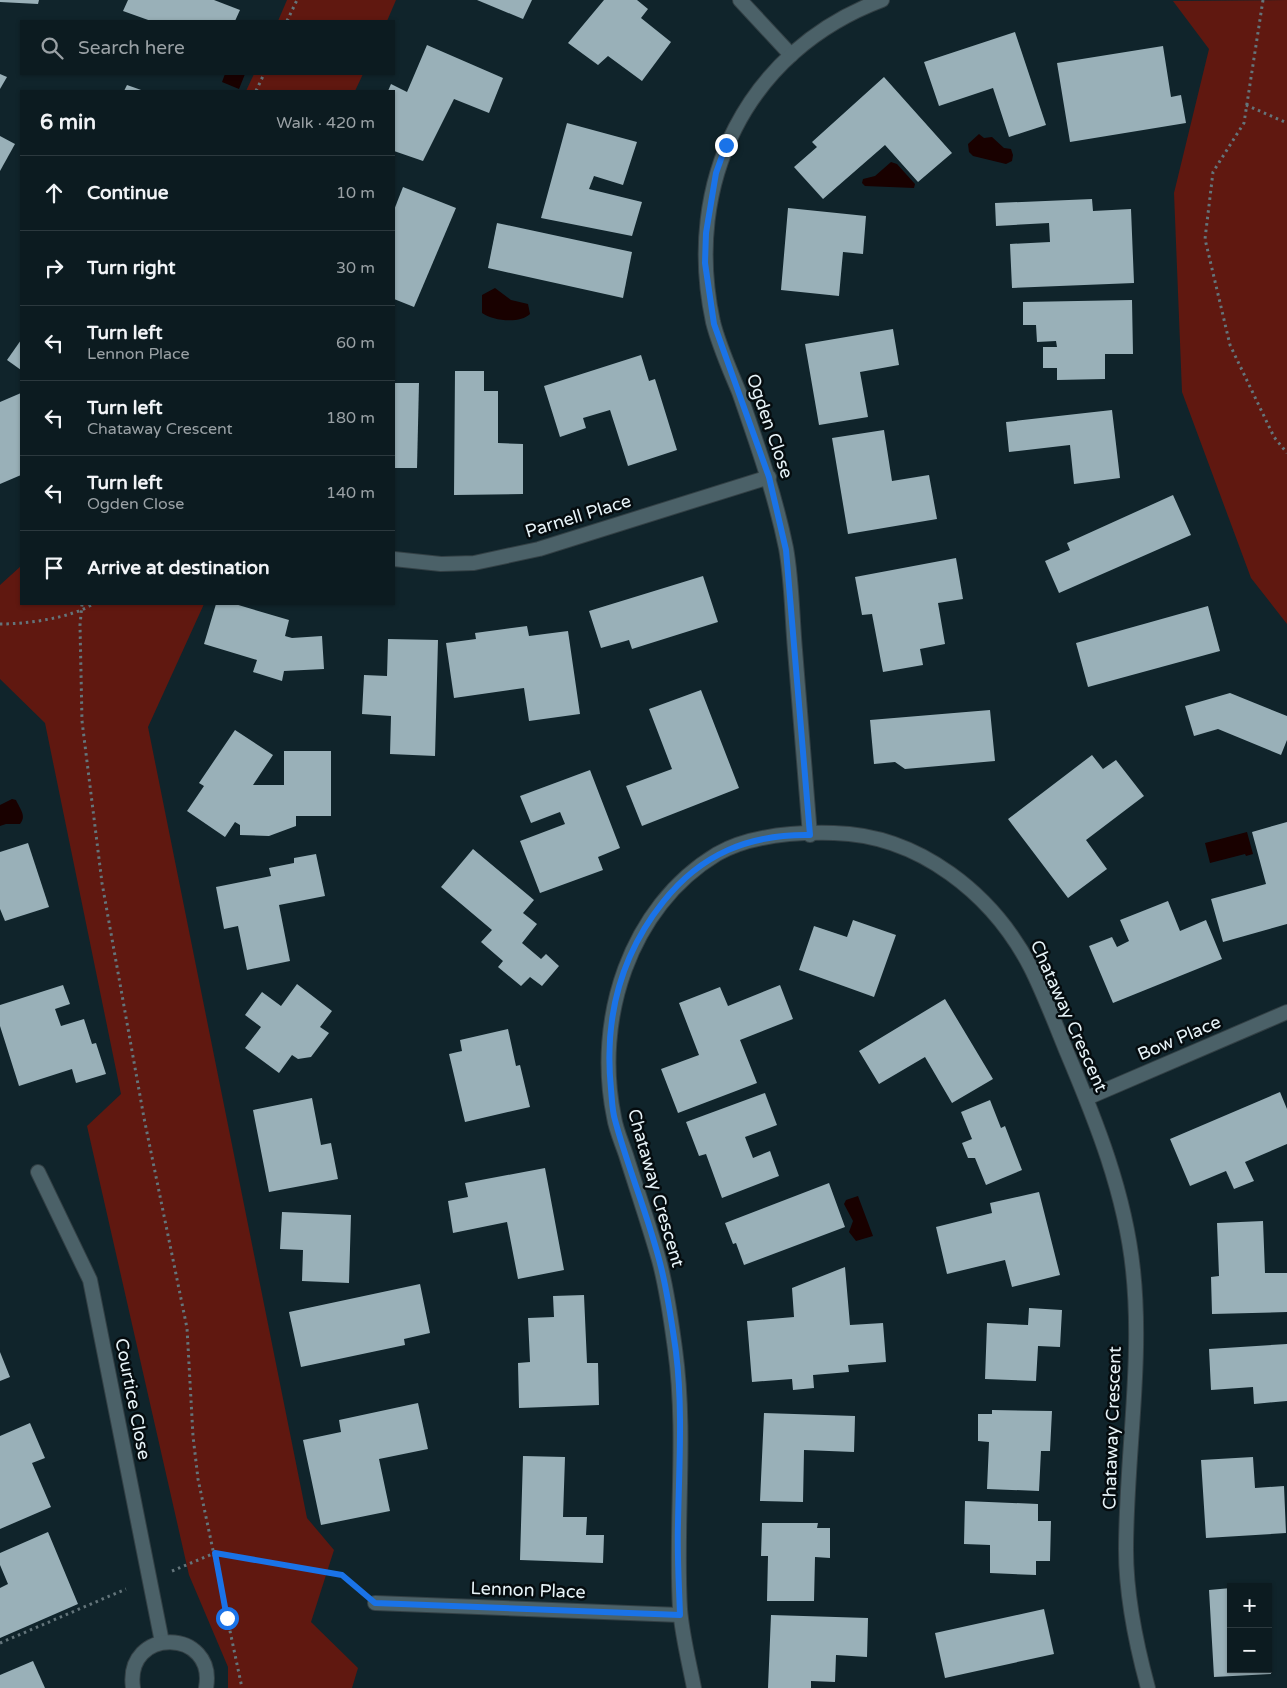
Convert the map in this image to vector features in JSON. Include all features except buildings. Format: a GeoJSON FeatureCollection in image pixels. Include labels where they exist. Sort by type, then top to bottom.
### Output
{"type":"FeatureCollection","features":[{"type":"Feature","properties":{"kind":"street"},"geometry":{"type":"LineString","coordinates":[[740,0],[791,55]]}},
{"type":"Feature","properties":{"kind":"street","name":"Ogden Close"},"geometry":{"type":"LineString","coordinates":[[810,835],[786,550],[769,477],[714,324],[705,263],[706,233],[716,173],[726,145],[754,95],[791,55],[812,37],[858,9],[882,0]]}},
{"type":"Feature","properties":{"kind":"street","name":"Parnell Place"},"geometry":{"type":"LineString","coordinates":[[395,559],[441,564],[474,563],[539,549],[769,477]]}},
{"type":"Feature","properties":{"kind":"street","name":"Chataway Crescent"},"geometry":{"type":"LineString","coordinates":[[694,1688],[680,1615],[678,1527],[681,1440],[676,1353],[661,1267],[614,1118],[608,1060],[610,1031],[622,976],[632,950],[644,925],[677,884],[717,854],[739,844],[786,835],[835,833],[887,841],[936,862],[980,898],[1017,943],[1032,970],[1087,1098],[1120,1191],[1134,1271],[1135,1352],[1126,1554],[1136,1642],[1148,1688]]}},
{"type":"Feature","properties":{"kind":"street","name":"Bow Place"},"geometry":{"type":"LineString","coordinates":[[1087,1098],[1287,1012]]}},
{"type":"Feature","properties":{"kind":"street","name":"Courtice Close"},"geometry":{"type":"LineString","coordinates":[[38,1172],[90,1280],[162,1642]]}},
{"type":"Feature","properties":{"kind":"street","name":"Lennon Place"},"geometry":{"type":"LineString","coordinates":[[375,1603],[680,1615]]}},
{"type":"Feature","properties":{"kind":"street"},"geometry":{"type":"LineString","coordinates":[[133,1688],[132,1677],[138,1658],[153,1646],[162,1642],[182,1643],[198,1654],[207,1671],[206,1688]]}},
{"type":"Feature","properties":{"kind":"path"},"geometry":{"type":"LineString","coordinates":[[287,20],[297,0]]}},
{"type":"Feature","properties":{"kind":"path"},"geometry":{"type":"LineString","coordinates":[[1263,0],[1244,123],[1213,172],[1205,239],[1230,345],[1274,437],[1287,453]]}},
{"type":"Feature","properties":{"kind":"path"},"geometry":{"type":"LineString","coordinates":[[256,90],[264,75]]}},
{"type":"Feature","properties":{"kind":"path"},"geometry":{"type":"LineString","coordinates":[[1246,105],[1287,123]]}},
{"type":"Feature","properties":{"kind":"path"},"geometry":{"type":"LineString","coordinates":[[82,605],[82,722],[99,863],[144,1118],[187,1328],[192,1436],[198,1479],[242,1688]]}},
{"type":"Feature","properties":{"kind":"path"},"geometry":{"type":"LineString","coordinates":[[0,624],[14,624],[81,612],[92,605]]}},
{"type":"Feature","properties":{"kind":"path"},"geometry":{"type":"LineString","coordinates":[[215,1553],[342,1575],[375,1603]]}},
{"type":"Feature","properties":{"kind":"path"},"geometry":{"type":"LineString","coordinates":[[0,1642],[109,1596]]}},
{"type":"Feature","properties":{"kind":"shaded area"},"geometry":{"type":"Polygon","coordinates":[[[287,0],[396,0],[387,20],[278,20],[287,0]]]}},
{"type":"Feature","properties":{"kind":"shaded area"},"geometry":{"type":"Polygon","coordinates":[[[1287,0],[1287,624],[1251,578],[1182,392],[1174,193],[1209,49],[1173,1],[1287,0]]]}},
{"type":"Feature","properties":{"kind":"shaded area"},"geometry":{"type":"Polygon","coordinates":[[[225,75],[245,75],[239,89],[222,82],[225,75]]]}},
{"type":"Feature","properties":{"kind":"shaded area"},"geometry":{"type":"Polygon","coordinates":[[[254,75],[363,75],[355,90],[246,90],[254,75]]]}},
{"type":"Feature","properties":{"kind":"shaded area"},"geometry":{"type":"Polygon","coordinates":[[[979,134],[984,138],[992,137],[1004,148],[1011,149],[1012,161],[1006,164],[973,156],[969,152],[968,144],[979,134]]]}},
{"type":"Feature","properties":{"kind":"shaded area"},"geometry":{"type":"Polygon","coordinates":[[[891,162],[897,164],[915,184],[914,188],[865,186],[862,183],[863,179],[875,176],[891,162]]]}},
{"type":"Feature","properties":{"kind":"shaded area"},"geometry":{"type":"Polygon","coordinates":[[[495,288],[511,300],[528,304],[530,314],[520,319],[506,320],[493,318],[482,313],[482,295],[495,288]]]}},
{"type":"Feature","properties":{"kind":"shaded area"},"geometry":{"type":"Polygon","coordinates":[[[20,567],[20,605],[204,605],[148,727],[307,1518],[334,1550],[311,1622],[358,1668],[352,1688],[228,1688],[228,1667],[189,1575],[87,1126],[121,1094],[45,723],[0,679],[0,585],[20,567]]]}},
{"type":"Feature","properties":{"kind":"shaded area"},"geometry":{"type":"Polygon","coordinates":[[[12,799],[16,800],[21,809],[22,821],[20,824],[0,826],[0,805],[12,799]]]}},
{"type":"Feature","properties":{"kind":"shaded area"},"geometry":{"type":"Polygon","coordinates":[[[1247,832],[1253,854],[1246,856],[1245,854],[1210,863],[1205,843],[1247,832]]]}},
{"type":"Feature","properties":{"kind":"shaded area"},"geometry":{"type":"Polygon","coordinates":[[[858,1196],[873,1236],[856,1241],[849,1232],[853,1221],[844,1204],[846,1200],[858,1196]]]}},
{"type":"Feature","properties":{"kind":"route"},"geometry":{"type":"LineString","coordinates":[[227,1618],[215,1553],[342,1575],[375,1603],[680,1615],[678,1527],[681,1440],[676,1353],[661,1267],[614,1118],[608,1060],[610,1031],[622,976],[632,950],[644,925],[677,884],[717,854],[739,844],[786,835],[810,835],[786,550],[769,477],[714,324],[705,263],[706,233],[716,173],[726,145]]}}]}
